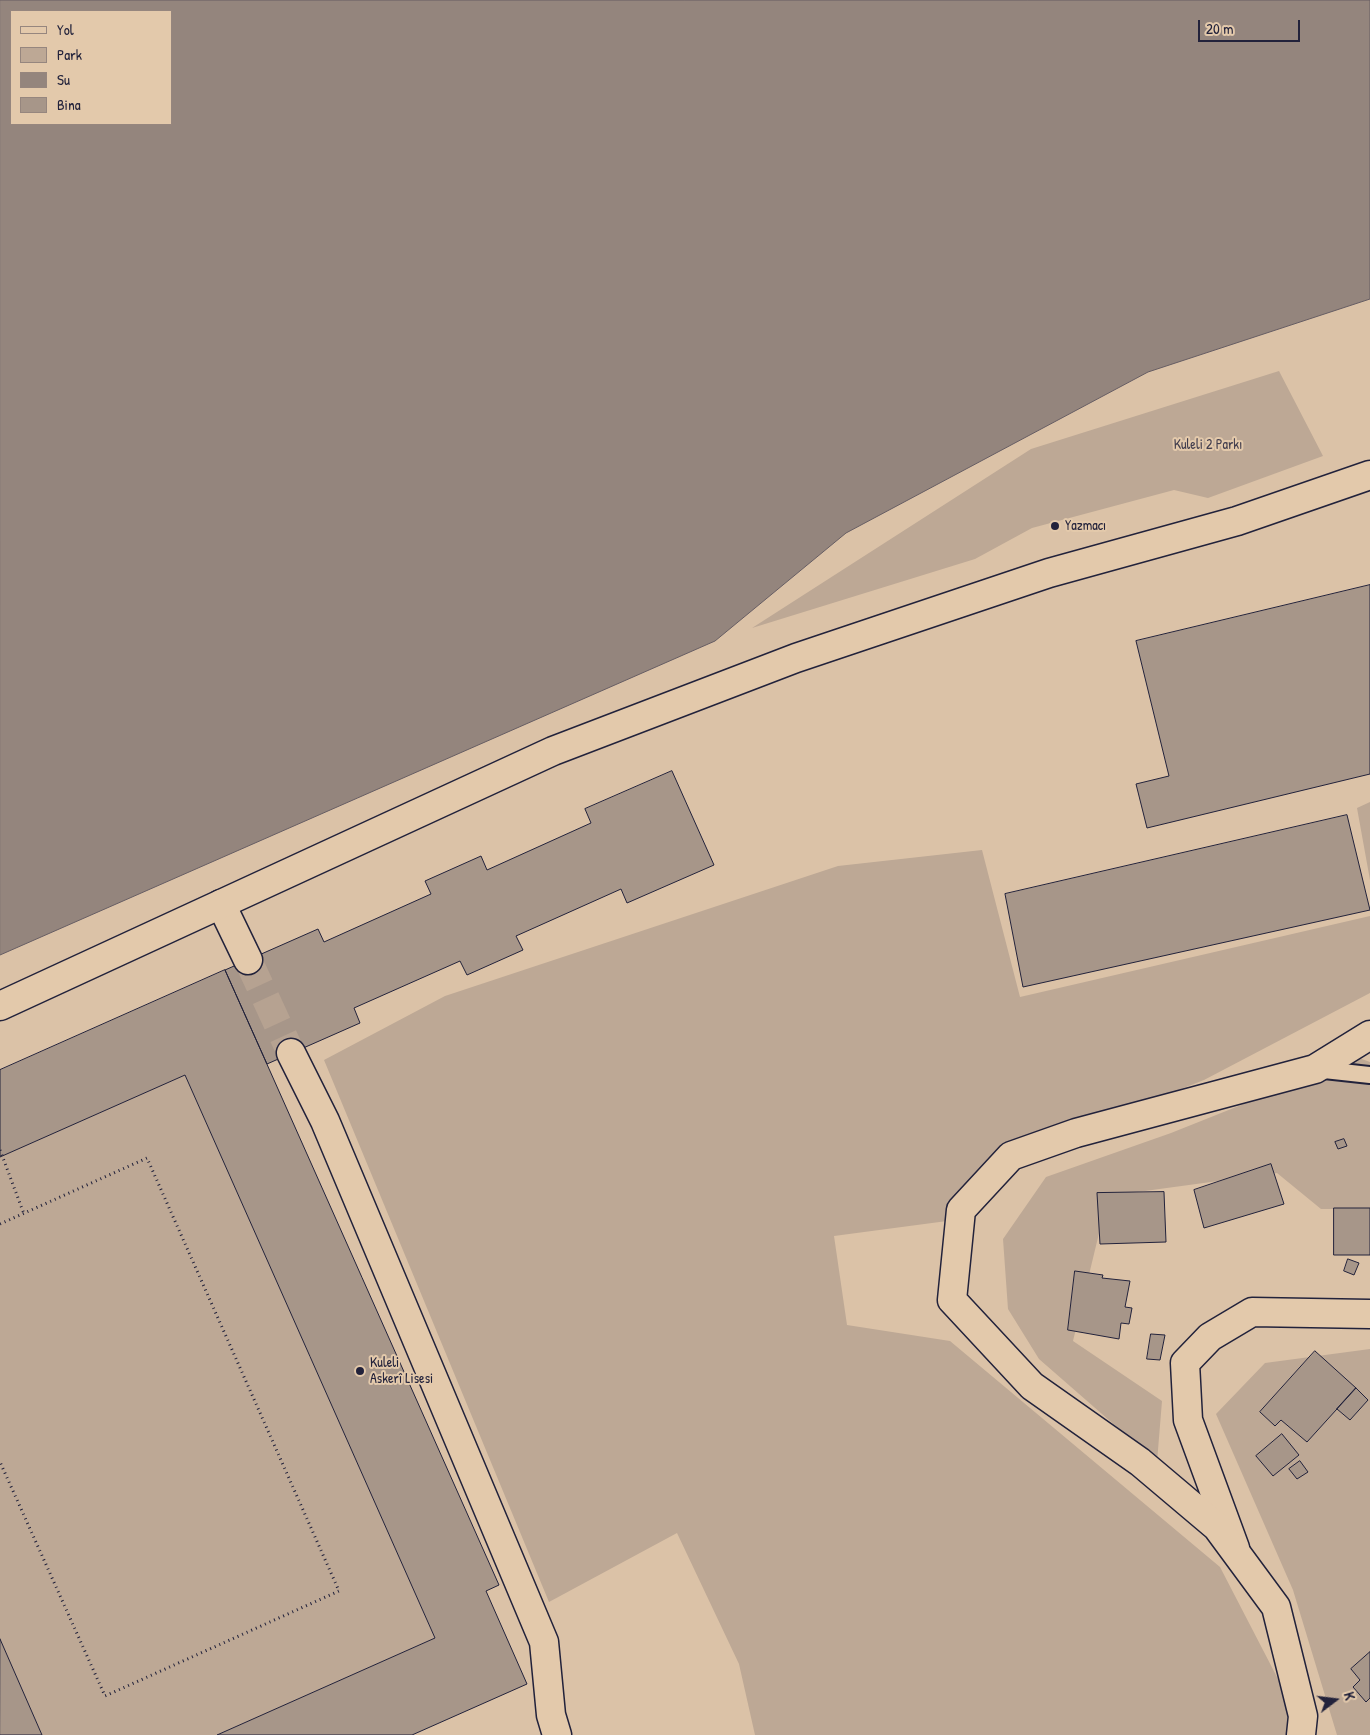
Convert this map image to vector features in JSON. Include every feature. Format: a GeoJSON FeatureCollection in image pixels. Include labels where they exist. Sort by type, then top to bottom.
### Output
{"type":"FeatureCollection","features":[{"type":"Feature","properties":{"kind":"street"},"geometry":{"type":"LineString","coordinates":[[0,1006],[553,751],[796,658],[1049,573],[1237,520],[1370,475]]}},
{"type":"Feature","properties":{"kind":"street"},"geometry":{"type":"LineString","coordinates":[[221,904],[248,960]]}},
{"type":"Feature","properties":{"kind":"street"},"geometry":{"type":"LineString","coordinates":[[1301,1735],[1303,1716],[1276,1607],[1217,1527],[1140,1462],[1032,1386],[952,1300],[961,1210],[1011,1156],[1076,1134],[1315,1069],[1370,1035]]}},
{"type":"Feature","properties":{"kind":"street"},"geometry":{"type":"LineString","coordinates":[[291,1053],[325,1121],[544,1642],[551,1715],[557,1735]]}},
{"type":"Feature","properties":{"kind":"street"},"geometry":{"type":"LineString","coordinates":[[1237,1554],[1188,1420],[1186,1363],[1210,1337],[1252,1312],[1370,1314]]}},
{"type":"Feature","properties":{"kind":"lane"},"geometry":{"type":"LineString","coordinates":[[1315,1069],[1370,1075]]}},
{"type":"Feature","properties":{"kind":"path"},"geometry":{"type":"LineString","coordinates":[[0,1150],[24,1214]]}},
{"type":"Feature","properties":{"kind":"path"},"geometry":{"type":"LineString","coordinates":[[0,1224],[147,1158],[340,1591],[105,1696],[0,1462]]}},
{"type":"Feature","properties":{"kind":"green space","name":"Kuleli 2 Parkı"},"geometry":{"type":"Polygon","coordinates":[[[1279,371],[1323,456],[1208,498],[1174,490],[1032,528],[975,559],[752,628],[1031,449],[1279,371]]]}},
{"type":"Feature","properties":{"kind":"green space"},"geometry":{"type":"Polygon","coordinates":[[[1370,802],[1370,880],[1357,808],[1370,802]]]}},
{"type":"Feature","properties":{"kind":"green space"},"geometry":{"type":"Polygon","coordinates":[[[982,850],[1020,997],[1370,916],[1370,993],[1204,1080],[1004,1158],[947,1221],[834,1236],[847,1325],[950,1341],[1220,1567],[1307,1735],[755,1735],[739,1664],[677,1533],[549,1602],[324,1060],[445,996],[838,866],[982,850]]]}},
{"type":"Feature","properties":{"kind":"green space"},"geometry":{"type":"Polygon","coordinates":[[[1359,1058],[1370,1062],[1370,1209],[1321,1209],[1277,1173],[1108,1196],[1073,1341],[1162,1401],[1157,1462],[1039,1359],[1008,1309],[1003,1239],[1046,1177],[1171,1133],[1359,1058]]]}},
{"type":"Feature","properties":{"kind":"green space"},"geometry":{"type":"Polygon","coordinates":[[[185,1075],[435,1638],[217,1735],[42,1735],[0,1639],[0,1157],[185,1075]]]}},
{"type":"Feature","properties":{"kind":"green space"},"geometry":{"type":"Polygon","coordinates":[[[1370,1349],[1370,1735],[1337,1735],[1293,1590],[1216,1414],[1265,1363],[1370,1349]]]}},
{"type":"Feature","properties":{"kind":"water"},"geometry":{"type":"Polygon","coordinates":[[[0,0],[1370,0],[1370,299],[1148,372],[846,533],[715,641],[0,955],[0,0]]]}},
{"type":"Feature","properties":{"kind":"building"},"geometry":{"type":"Polygon","coordinates":[[[1370,585],[1370,774],[1147,828],[1136,784],[1169,776],[1136,641],[1370,585]]]}},
{"type":"Feature","properties":{"kind":"building"},"geometry":{"type":"Polygon","coordinates":[[[672,771],[714,865],[627,903],[621,889],[516,936],[523,950],[467,975],[460,961],[354,1008],[360,1023],[267,1064],[225,970],[318,929],[324,942],[431,894],[425,881],[481,856],[487,870],[591,823],[585,809],[672,771]]]}},
{"type":"Feature","properties":{"kind":"building"},"geometry":{"type":"Polygon","coordinates":[[[1347,815],[1370,910],[1023,987],[1005,894],[1347,815]]]}},
{"type":"Feature","properties":{"kind":"building","name":"Kuleli Askerî Lisesi"},"geometry":{"type":"Polygon","coordinates":[[[225,970],[499,1585],[486,1591],[527,1684],[412,1735],[217,1735],[435,1638],[185,1075],[0,1157],[0,1070],[225,970]]]}},
{"type":"Feature","properties":{"kind":"building"},"geometry":{"type":"Polygon","coordinates":[[[1344,1139],[1347,1146],[1338,1149],[1335,1142],[1344,1139]]]}},
{"type":"Feature","properties":{"kind":"building"},"geometry":{"type":"Polygon","coordinates":[[[1271,1164],[1284,1204],[1204,1228],[1194,1190],[1271,1164]]]}},
{"type":"Feature","properties":{"kind":"building"},"geometry":{"type":"Polygon","coordinates":[[[1164,1192],[1166,1242],[1100,1244],[1097,1193],[1164,1192]]]}},
{"type":"Feature","properties":{"kind":"building"},"geometry":{"type":"Polygon","coordinates":[[[1334,1208],[1370,1208],[1370,1255],[1334,1255],[1334,1208]]]}},
{"type":"Feature","properties":{"kind":"building"},"geometry":{"type":"Polygon","coordinates":[[[1348,1259],[1359,1263],[1354,1275],[1344,1271],[1348,1259]]]}},
{"type":"Feature","properties":{"kind":"building"},"geometry":{"type":"Polygon","coordinates":[[[1075,1271],[1103,1275],[1102,1278],[1130,1281],[1125,1307],[1132,1308],[1129,1324],[1121,1323],[1119,1339],[1068,1330],[1075,1271]]]}},
{"type":"Feature","properties":{"kind":"building"},"geometry":{"type":"Polygon","coordinates":[[[1151,1334],[1165,1335],[1160,1360],[1147,1359],[1151,1334]]]}},
{"type":"Feature","properties":{"kind":"building"},"geometry":{"type":"Polygon","coordinates":[[[1315,1351],[1356,1388],[1307,1442],[1281,1420],[1275,1426],[1260,1412],[1315,1351]]]}},
{"type":"Feature","properties":{"kind":"building"},"geometry":{"type":"Polygon","coordinates":[[[1356,1388],[1368,1400],[1350,1420],[1337,1409],[1356,1388]]]}},
{"type":"Feature","properties":{"kind":"building"},"geometry":{"type":"Polygon","coordinates":[[[1282,1434],[1299,1455],[1273,1476],[1256,1456],[1282,1434]]]}},
{"type":"Feature","properties":{"kind":"building"},"geometry":{"type":"Polygon","coordinates":[[[1300,1461],[1308,1472],[1297,1479],[1289,1469],[1300,1461]]]}},
{"type":"Feature","properties":{"kind":"building"},"geometry":{"type":"Polygon","coordinates":[[[0,1639],[42,1735],[0,1735],[0,1639]]]}},
{"type":"Feature","properties":{"kind":"building"},"geometry":{"type":"Polygon","coordinates":[[[1370,1652],[1370,1698],[1366,1702],[1353,1687],[1360,1680],[1351,1669],[1370,1652]]]}},
{"type":"Feature","properties":{"kind":"tunnel"},"geometry":{"type":"LineString","coordinates":[[248,960],[291,1053]]}},
{"type":"Feature","properties":{"kind":"place","name":"Yazmacı"},"geometry":{"type":"Point","coordinates":[1055,526]}},
{"type":"Feature","properties":{"kind":"place","name":"Kuleli Askerî Lisesi"},"geometry":{"type":"Point","coordinates":[360,1371]}}]}
